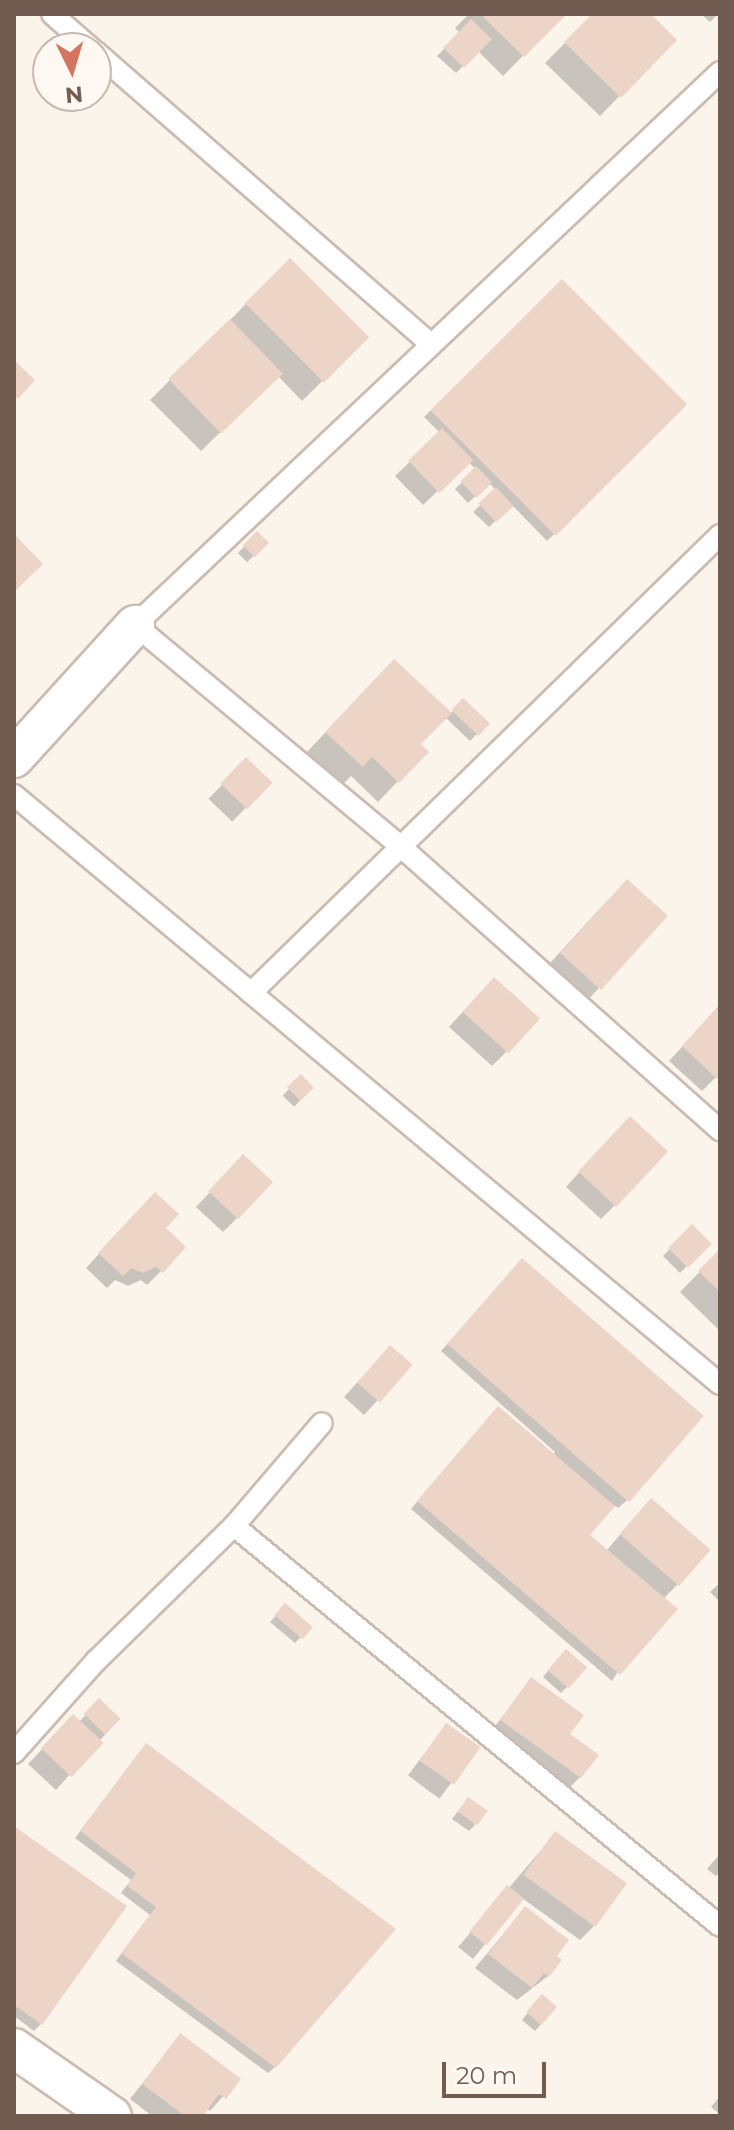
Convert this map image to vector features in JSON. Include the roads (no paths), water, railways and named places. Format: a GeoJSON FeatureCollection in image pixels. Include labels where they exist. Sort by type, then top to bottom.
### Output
{"type":"FeatureCollection","features":[{"type":"Feature","properties":{"kind":"street"},"geometry":{"type":"LineString","coordinates":[[14,758],[135,625]]}},
{"type":"Feature","properties":{"kind":"street"},"geometry":{"type":"LineString","coordinates":[[14,2048],[112,2116]]}},
{"type":"Feature","properties":{"kind":"lane"},"geometry":{"type":"LineString","coordinates":[[52,14],[73,32]]}},
{"type":"Feature","properties":{"kind":"lane"},"geometry":{"type":"LineString","coordinates":[[112,66],[430,343]]}},
{"type":"Feature","properties":{"kind":"lane"},"geometry":{"type":"LineString","coordinates":[[720,72],[135,625],[400,846],[720,1130]]}},
{"type":"Feature","properties":{"kind":"lane"},"geometry":{"type":"LineString","coordinates":[[251,993],[720,535]]}},
{"type":"Feature","properties":{"kind":"lane"},"geometry":{"type":"LineString","coordinates":[[14,795],[720,1384]]}},
{"type":"Feature","properties":{"kind":"lane"},"geometry":{"type":"LineString","coordinates":[[14,1753],[96,1661],[234,1526],[322,1423]]}},
{"type":"Feature","properties":{"kind":"lane"},"geometry":{"type":"LineString","coordinates":[[234,1526],[720,1926]]}}]}
